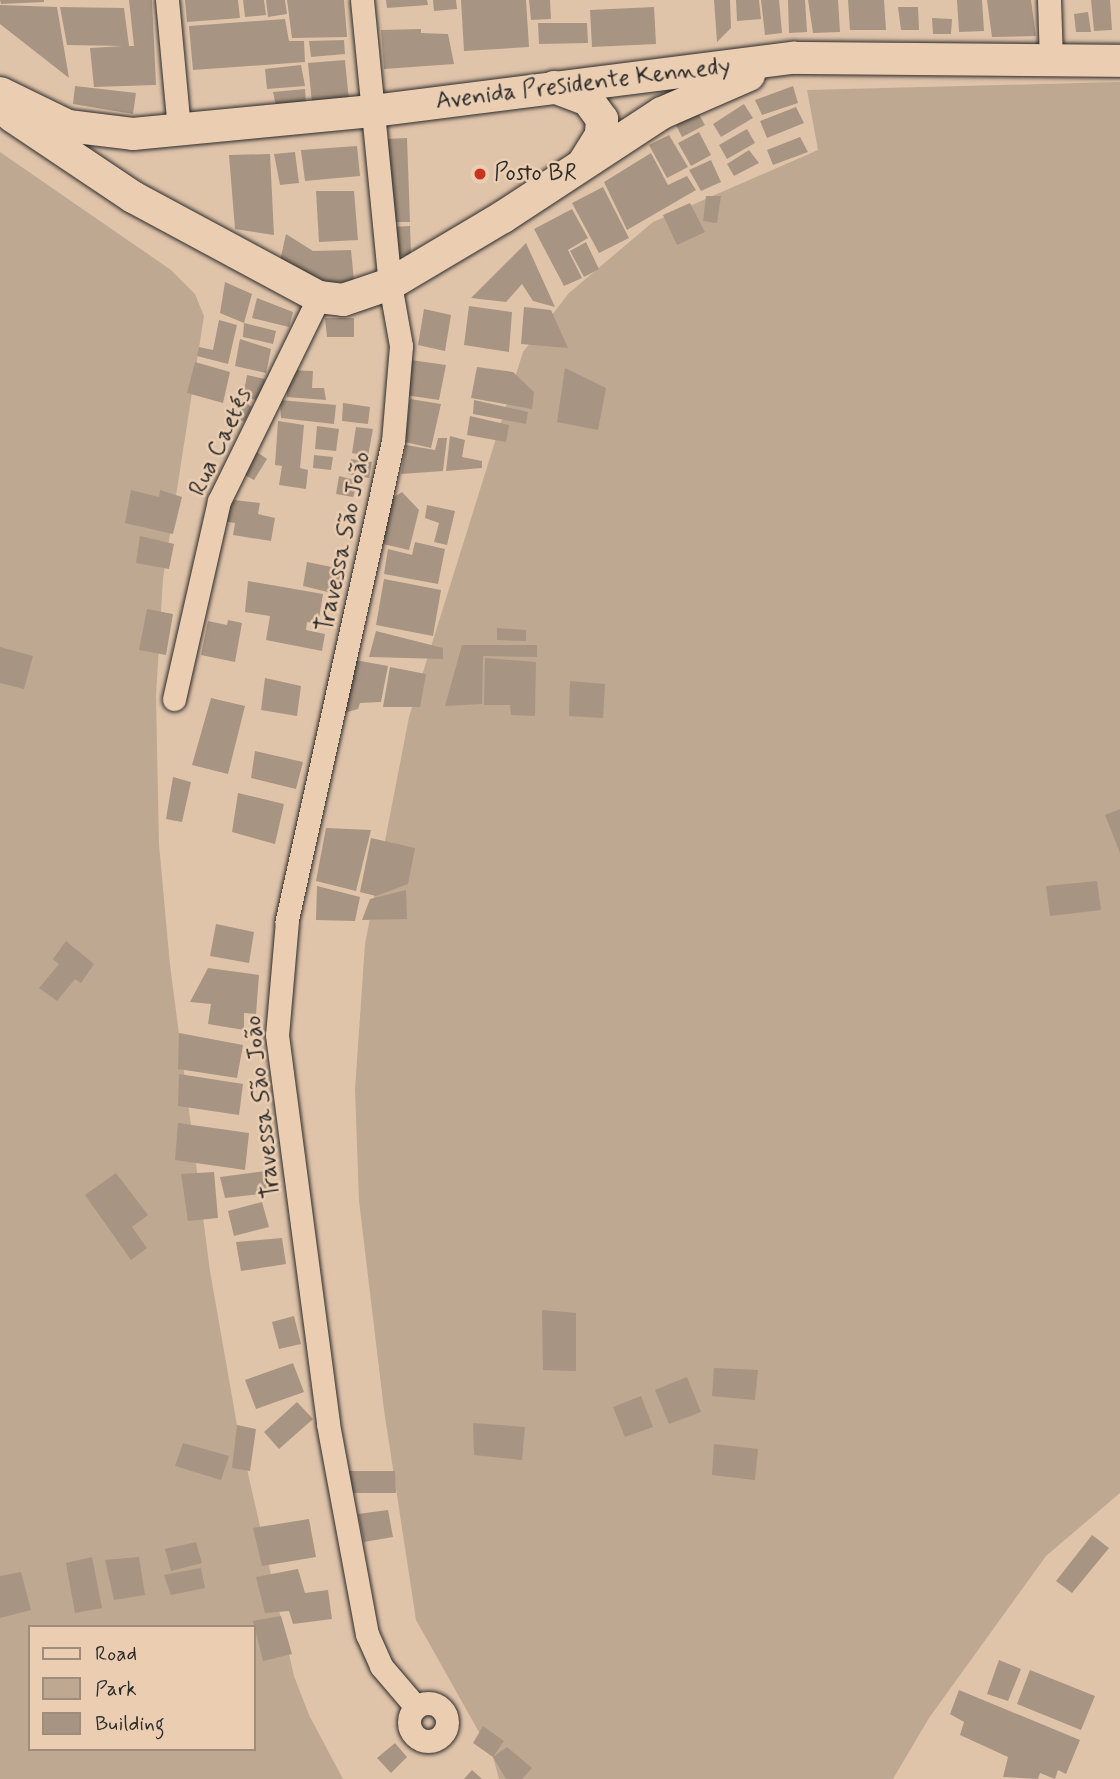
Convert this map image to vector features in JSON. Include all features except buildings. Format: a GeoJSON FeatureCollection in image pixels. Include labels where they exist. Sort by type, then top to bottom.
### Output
{"type":"FeatureCollection","features":[{"type":"Feature","properties":{"kind":"main road","name":"Avenida Presidente Kennedy"},"geometry":{"type":"LineString","coordinates":[[0,93],[50,119],[88,131],[179,130],[372,111],[794,58],[1051,58],[1120,61]]}},
{"type":"Feature","properties":{"kind":"main road","name":"Avenida Presidente Kennedy"},"geometry":{"type":"LineString","coordinates":[[0,106],[133,197],[319,297],[357,299],[390,284],[503,217],[662,113],[794,58]]}},
{"type":"Feature","properties":{"kind":"main road"},"geometry":{"type":"LineString","coordinates":[[554,87],[588,100],[602,119],[601,135],[584,163]]}},
{"type":"Feature","properties":{"kind":"street"},"geometry":{"type":"LineString","coordinates":[[167,0],[179,130]]}},
{"type":"Feature","properties":{"kind":"street"},"geometry":{"type":"LineString","coordinates":[[362,0],[390,284]]}},
{"type":"Feature","properties":{"kind":"street"},"geometry":{"type":"LineString","coordinates":[[1049,0],[1051,58]]}},
{"type":"Feature","properties":{"kind":"street","name":"Travessa São João"},"geometry":{"type":"LineString","coordinates":[[390,284],[401,346],[393,441],[287,921],[277,1035],[328,1423],[367,1634],[381,1666],[416,1707]]}},
{"type":"Feature","properties":{"kind":"street","name":"Rua Caetés"},"geometry":{"type":"LineString","coordinates":[[174,699],[219,501],[319,297]]}},
{"type":"Feature","properties":{"kind":"green space"},"geometry":{"type":"Polygon","coordinates":[[[1120,82],[1120,1493],[1046,1556],[929,1718],[893,1779],[499,1779],[493,1757],[416,1620],[384,1410],[359,1201],[355,1089],[365,944],[409,717],[523,352],[569,293],[653,222],[818,150],[807,90],[1120,82]]]}},
{"type":"Feature","properties":{"kind":"green space"},"geometry":{"type":"Polygon","coordinates":[[[0,152],[171,270],[195,294],[204,316],[163,579],[156,696],[159,844],[170,965],[210,1271],[237,1425],[294,1676],[309,1715],[343,1779],[0,1779],[0,152]]]}},
{"type":"Feature","properties":{"kind":"place","name":"Posto BR"},"geometry":{"type":"Point","coordinates":[480,174]}}]}
